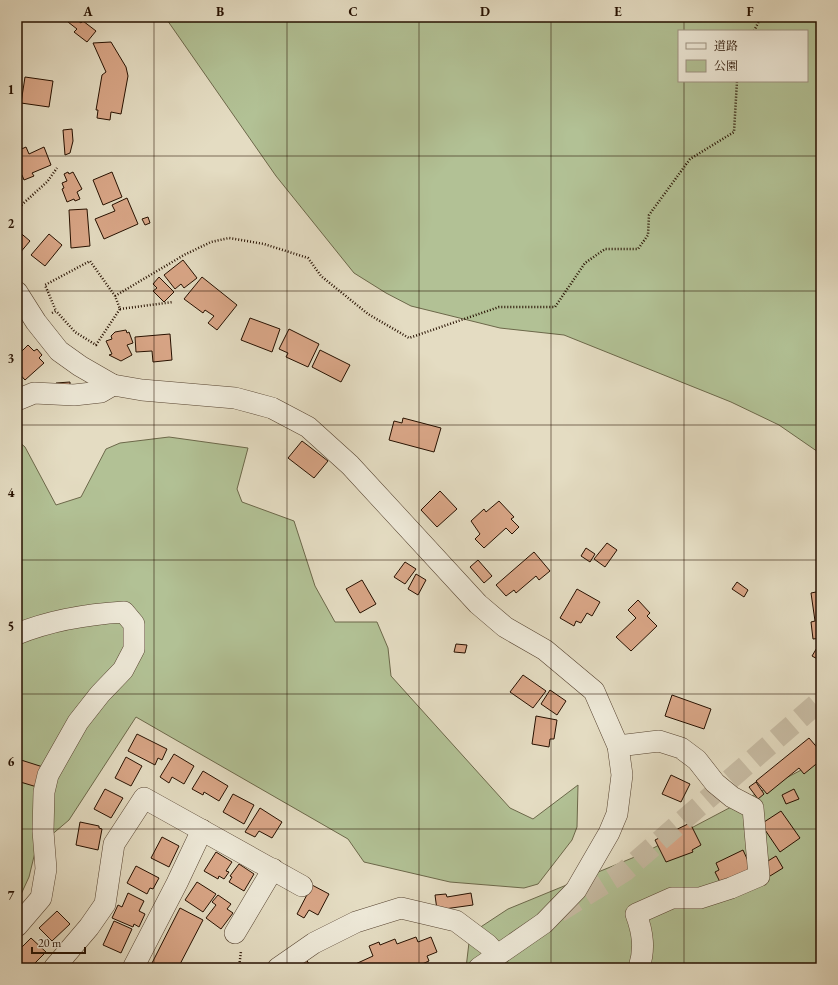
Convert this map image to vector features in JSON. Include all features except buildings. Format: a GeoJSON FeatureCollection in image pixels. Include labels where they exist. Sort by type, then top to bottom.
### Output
{"type":"FeatureCollection","features":[{"type":"Feature","properties":{"kind":"street"},"geometry":{"type":"LineString","coordinates":[[17,292],[36,322],[59,351],[80,366],[113,385],[142,390],[235,398],[272,408],[308,427],[350,465],[478,604],[505,627],[545,650],[594,691],[618,746],[622,775],[617,814],[609,833],[576,890],[544,923],[479,968]]}},
{"type":"Feature","properties":{"kind":"street"},"geometry":{"type":"LineString","coordinates":[[17,400],[34,393],[74,395],[101,392],[113,385]]}},
{"type":"Feature","properties":{"kind":"street"},"geometry":{"type":"LineString","coordinates":[[17,634],[30,629],[109,613],[124,612],[134,624],[134,649],[123,670],[100,694],[78,722],[48,775],[44,792],[43,831],[46,869],[41,898],[17,926]]}},
{"type":"Feature","properties":{"kind":"street"},"geometry":{"type":"LineString","coordinates":[[618,746],[659,740],[681,748],[697,760],[715,783],[732,797],[753,808],[759,876],[731,888],[700,898],[672,898],[636,914],[641,928],[643,946],[643,956],[639,968]]}},
{"type":"Feature","properties":{"kind":"street"},"geometry":{"type":"LineString","coordinates":[[54,968],[89,927],[105,904],[114,844],[144,798],[302,886]]}},
{"type":"Feature","properties":{"kind":"street"},"geometry":{"type":"LineString","coordinates":[[133,968],[202,830]]}},
{"type":"Feature","properties":{"kind":"street"},"geometry":{"type":"LineString","coordinates":[[235,933],[273,869]]}},
{"type":"Feature","properties":{"kind":"street"},"geometry":{"type":"LineString","coordinates":[[278,968],[314,943],[356,922],[401,908],[456,921],[488,945],[498,955]]}},
{"type":"Feature","properties":{"kind":"path"},"geometry":{"type":"LineString","coordinates":[[754,30],[761,17]]}},
{"type":"Feature","properties":{"kind":"path"},"geometry":{"type":"LineString","coordinates":[[115,296],[184,254],[211,242],[229,238],[264,244],[308,258],[321,276],[362,309],[409,338],[499,307],[555,307],[585,263],[605,249],[638,249],[648,235],[649,214],[690,159],[734,132],[737,82]]}},
{"type":"Feature","properties":{"kind":"path"},"geometry":{"type":"LineString","coordinates":[[17,209],[48,182],[56,168]]}},
{"type":"Feature","properties":{"kind":"path"},"geometry":{"type":"LineString","coordinates":[[120,309],[115,296],[90,261],[45,285],[56,311],[75,332],[96,345],[120,309],[173,302]]}},
{"type":"Feature","properties":{"kind":"path"},"geometry":{"type":"LineString","coordinates":[[36,322],[56,311]]}},
{"type":"Feature","properties":{"kind":"green space"},"geometry":{"type":"Polygon","coordinates":[[[165,17],[821,17],[821,454],[779,425],[731,402],[564,335],[500,328],[411,306],[386,293],[354,273],[276,176],[165,17]]]}},
{"type":"Feature","properties":{"kind":"green space"},"geometry":{"type":"Polygon","coordinates":[[[169,437],[248,448],[237,489],[242,502],[294,521],[315,586],[335,622],[377,622],[388,648],[391,676],[510,808],[533,819],[578,785],[577,827],[572,840],[538,884],[524,888],[450,882],[364,862],[348,839],[136,717],[69,820],[36,848],[29,877],[17,903],[17,440],[25,447],[56,505],[81,497],[106,449],[120,443],[169,437]]]}},
{"type":"Feature","properties":{"kind":"green space"},"geometry":{"type":"Polygon","coordinates":[[[821,756],[821,968],[466,968],[470,934],[508,909],[642,854],[805,768],[821,756]]]}},
{"type":"Feature","properties":{"kind":"tunnel"},"geometry":{"type":"LineString","coordinates":[[559,912],[625,871],[821,700]]}}]}
